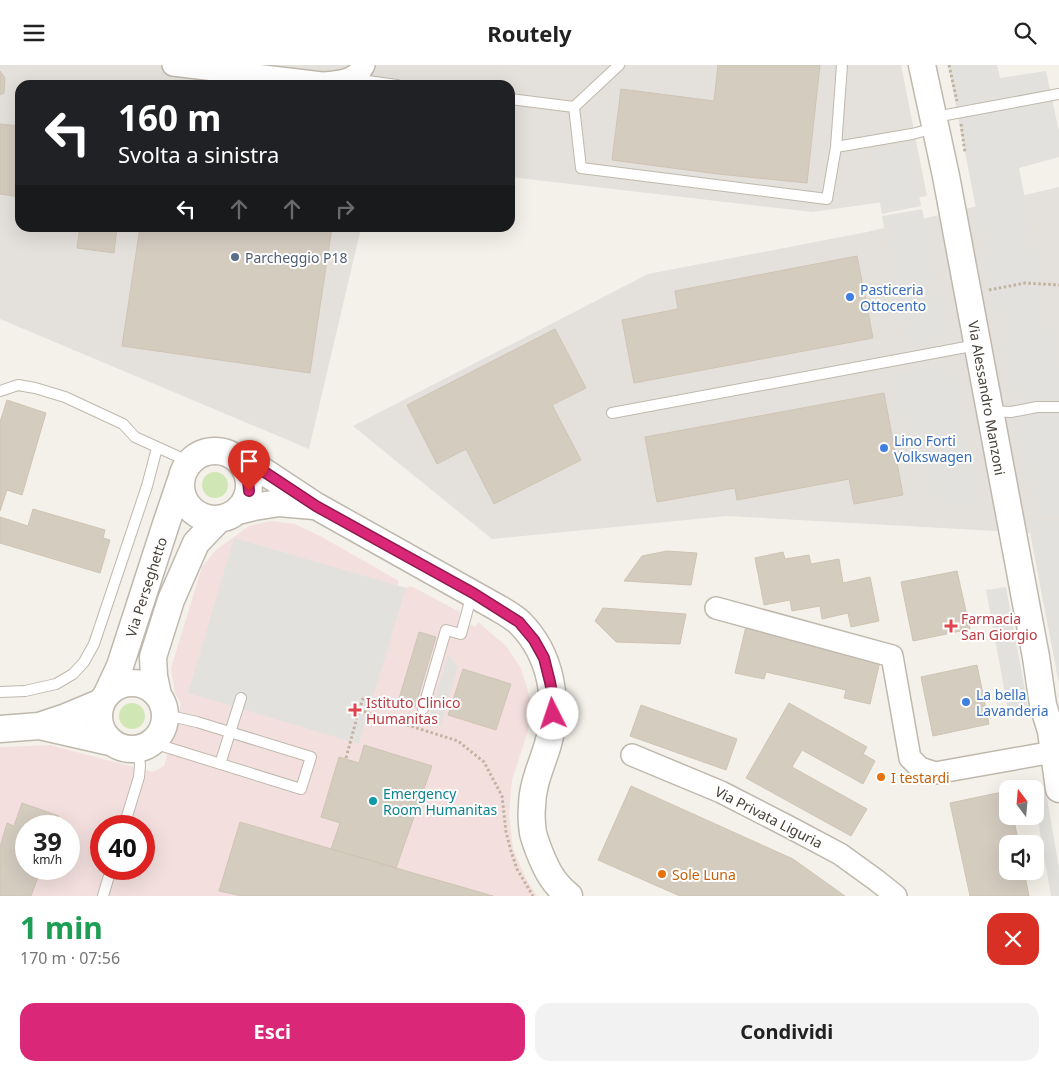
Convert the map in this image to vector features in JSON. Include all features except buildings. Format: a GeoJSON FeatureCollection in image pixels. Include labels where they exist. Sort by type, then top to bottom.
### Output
{"type":"FeatureCollection","features":[{"type":"Feature","properties":{"kind":"street"},"geometry":{"type":"LineString","coordinates":[[173,65],[297,80]]}},
{"type":"Feature","properties":{"kind":"street","name":"Via Alessandro Manzoni"},"geometry":{"type":"LineString","coordinates":[[922,65],[946,176],[978,344],[1036,657],[1043,705],[1054,738],[1059,789]]}},
{"type":"Feature","properties":{"kind":"street"},"geometry":{"type":"LineString","coordinates":[[340,80],[357,72]]}},
{"type":"Feature","properties":{"kind":"street"},"geometry":{"type":"LineString","coordinates":[[316,506],[280,503],[254,507],[228,515],[205,518],[190,509],[181,492],[186,470],[203,453],[215,451],[226,453],[257,467],[316,506],[473,593],[519,622],[534,640],[544,658],[554,703],[553,724],[535,781],[532,807],[533,833],[542,858],[560,887]]}},
{"type":"Feature","properties":{"kind":"street"},"geometry":{"type":"LineString","coordinates":[[228,515],[245,501],[249,491],[248,479],[244,468],[237,459]]}},
{"type":"Feature","properties":{"kind":"street","name":"Via Perseghetto"},"geometry":{"type":"LineString","coordinates":[[104,698],[120,667],[166,524],[186,470]]}},
{"type":"Feature","properties":{"kind":"street","name":"Via Perseghetto"},"geometry":{"type":"LineString","coordinates":[[162,705],[154,676],[153,657],[171,601],[196,543],[228,515]]}},
{"type":"Feature","properties":{"kind":"street"},"geometry":{"type":"LineString","coordinates":[[716,608],[892,656],[910,758],[920,768],[935,773],[1054,738]]}},
{"type":"Feature","properties":{"kind":"street"},"geometry":{"type":"LineString","coordinates":[[0,729],[39,726],[66,717],[104,698],[115,687],[132,683],[144,685],[154,691],[162,705],[164,728],[159,736],[146,746],[129,749],[120,747],[104,735],[100,726],[99,715],[104,698]]}},
{"type":"Feature","properties":{"kind":"street"},"geometry":{"type":"LineString","coordinates":[[39,726],[110,741]]}},
{"type":"Feature","properties":{"kind":"street","name":"Via Privata Liguria"},"geometry":{"type":"LineString","coordinates":[[632,755],[721,792],[794,829],[840,854],[896,896]]}},
{"type":"Feature","properties":{"kind":"lane"},"geometry":{"type":"LineString","coordinates":[[574,107],[619,65]]}},
{"type":"Feature","properties":{"kind":"lane"},"geometry":{"type":"LineString","coordinates":[[574,107],[581,169],[827,199],[836,147],[842,65]]}},
{"type":"Feature","properties":{"kind":"lane"},"geometry":{"type":"LineString","coordinates":[[357,72],[382,80]]}},
{"type":"Feature","properties":{"kind":"lane"},"geometry":{"type":"LineString","coordinates":[[836,147],[912,133],[935,123],[1059,94]]}},
{"type":"Feature","properties":{"kind":"lane"},"geometry":{"type":"LineString","coordinates":[[515,100],[574,107]]}},
{"type":"Feature","properties":{"kind":"lane"},"geometry":{"type":"LineString","coordinates":[[612,413],[978,344]]}},
{"type":"Feature","properties":{"kind":"lane"},"geometry":{"type":"LineString","coordinates":[[0,391],[18,385],[65,397],[123,425],[135,437],[179,457],[186,470]]}},
{"type":"Feature","properties":{"kind":"lane"},"geometry":{"type":"LineString","coordinates":[[990,411],[1011,412],[1037,407],[1059,407]]}},
{"type":"Feature","properties":{"kind":"lane"},"geometry":{"type":"LineString","coordinates":[[0,692],[26,691],[56,684],[84,662],[97,636],[147,486],[157,448]]}},
{"type":"Feature","properties":{"kind":"lane"},"geometry":{"type":"LineString","coordinates":[[423,709],[446,630],[461,634],[473,593]]}},
{"type":"Feature","properties":{"kind":"lane"},"geometry":{"type":"LineString","coordinates":[[220,764],[241,698]]}},
{"type":"Feature","properties":{"kind":"lane"},"geometry":{"type":"LineString","coordinates":[[128,815],[140,777],[140,765],[146,746],[220,764],[301,789],[311,757],[197,722],[162,705]]}},
{"type":"Feature","properties":{"kind":"lane"},"geometry":{"type":"LineString","coordinates":[[103,896],[108,880]]}},
{"type":"Feature","properties":{"kind":"path"},"geometry":{"type":"LineString","coordinates":[[968,294],[1025,283],[1059,285]]}},
{"type":"Feature","properties":{"kind":"path"},"geometry":{"type":"LineString","coordinates":[[346,759],[358,710],[364,695]]}},
{"type":"Feature","properties":{"kind":"path"},"geometry":{"type":"LineString","coordinates":[[358,710],[458,741],[484,762],[502,796],[506,832],[517,869],[533,896]]}},
{"type":"Feature","properties":{"kind":"shaded area"},"geometry":{"type":"Polygon","coordinates":[[[0,65],[901,65],[927,196],[812,212],[515,178],[515,80],[15,80],[15,232],[360,232],[309,449],[0,319],[0,65]]]}},
{"type":"Feature","properties":{"kind":"shaded area"},"geometry":{"type":"Polygon","coordinates":[[[948,65],[997,65],[1000,78],[1046,71],[1059,131],[1059,157],[1019,168],[1059,370],[1059,516],[1036,516],[948,65]]]}},
{"type":"Feature","properties":{"kind":"shaded area"},"geometry":{"type":"Polygon","coordinates":[[[909,142],[921,206],[882,214],[870,149],[909,142]]]}},
{"type":"Feature","properties":{"kind":"shaded area"},"geometry":{"type":"Polygon","coordinates":[[[1059,187],[1059,684],[1030,533],[727,516],[492,539],[353,426],[648,274],[867,232],[1059,187]]]}},
{"type":"Feature","properties":{"kind":"shaded area"},"geometry":{"type":"Polygon","coordinates":[[[922,209],[948,338],[906,346],[882,216],[922,209]]]}},
{"type":"Feature","properties":{"kind":"shaded area"},"geometry":{"type":"Polygon","coordinates":[[[953,364],[978,504],[936,512],[922,438],[905,440],[891,374],[953,364]]]}},
{"type":"Feature","properties":{"kind":"shaded area","name":"Istituto Clinico Humanitas"},"geometry":{"type":"Polygon","coordinates":[[[271,521],[295,524],[322,537],[399,581],[398,586],[406,588],[411,586],[460,612],[458,620],[476,627],[478,622],[506,646],[521,668],[530,699],[531,716],[512,780],[509,815],[513,848],[525,877],[537,896],[0,896],[0,747],[50,745],[153,772],[164,766],[181,704],[175,693],[171,668],[202,567],[216,550],[249,526],[271,521]]]}},
{"type":"Feature","properties":{"kind":"shaded area"},"geometry":{"type":"Polygon","coordinates":[[[1034,521],[1059,522],[1059,679],[1031,524],[1034,521]]]}},
{"type":"Feature","properties":{"kind":"shaded area"},"geometry":{"type":"Polygon","coordinates":[[[234,538],[406,588],[359,744],[188,693],[234,538]]]}},
{"type":"Feature","properties":{"kind":"shaded area"},"geometry":{"type":"Polygon","coordinates":[[[1006,587],[1028,707],[1008,710],[986,590],[1006,587]]]}},
{"type":"Feature","properties":{"kind":"shaded area"},"geometry":{"type":"Polygon","coordinates":[[[448,655],[458,666],[441,726],[430,714],[448,655]]]}},
{"type":"Feature","properties":{"kind":"shaded area"},"geometry":{"type":"Polygon","coordinates":[[[1044,788],[1059,868],[1059,896],[1051,896],[1044,855],[1044,835],[1041,835],[1039,825],[1044,825],[1044,788]]]}},
{"type":"Feature","properties":{"kind":"green space"},"geometry":{"type":"Polygon","coordinates":[[[215,472],[224,476],[228,485],[224,494],[215,498],[206,494],[202,485],[206,476],[215,472]]]}},
{"type":"Feature","properties":{"kind":"green space"},"geometry":{"type":"Polygon","coordinates":[[[132,703],[141,707],[145,716],[141,725],[132,729],[123,725],[119,716],[123,707],[132,703]]]}},
{"type":"Feature","properties":{"kind":"place","name":"Parcheggio P18"},"geometry":{"type":"Point","coordinates":[235,257]}},
{"type":"Feature","properties":{"kind":"place","name":"Pasticeria Ottocento"},"geometry":{"type":"Point","coordinates":[850,297]}},
{"type":"Feature","properties":{"kind":"place","name":"Lino Forti Volkswagen"},"geometry":{"type":"Point","coordinates":[884,448]}},
{"type":"Feature","properties":{"kind":"place","name":"Farmacia San Giorgio"},"geometry":{"type":"Point","coordinates":[951,626]}},
{"type":"Feature","properties":{"kind":"place","name":"La bella Lavanderia"},"geometry":{"type":"Point","coordinates":[966,702]}},
{"type":"Feature","properties":{"kind":"place","name":"Istituto Clinico Humanitas"},"geometry":{"type":"Point","coordinates":[355,710]}},
{"type":"Feature","properties":{"kind":"place","name":"I testardi"},"geometry":{"type":"Point","coordinates":[881,777]}},
{"type":"Feature","properties":{"kind":"place","name":"Emergency Room Humanitas"},"geometry":{"type":"Point","coordinates":[373,801]}},
{"type":"Feature","properties":{"kind":"place","name":"Sole Luna"},"geometry":{"type":"Point","coordinates":[662,874]}},
{"type":"Feature","properties":{"kind":"route"},"geometry":{"type":"LineString","coordinates":[[249,491],[248,479],[244,468],[237,459],[257,467],[316,506],[473,593],[519,622],[534,640],[544,658],[554,703],[553,714]]}}]}
